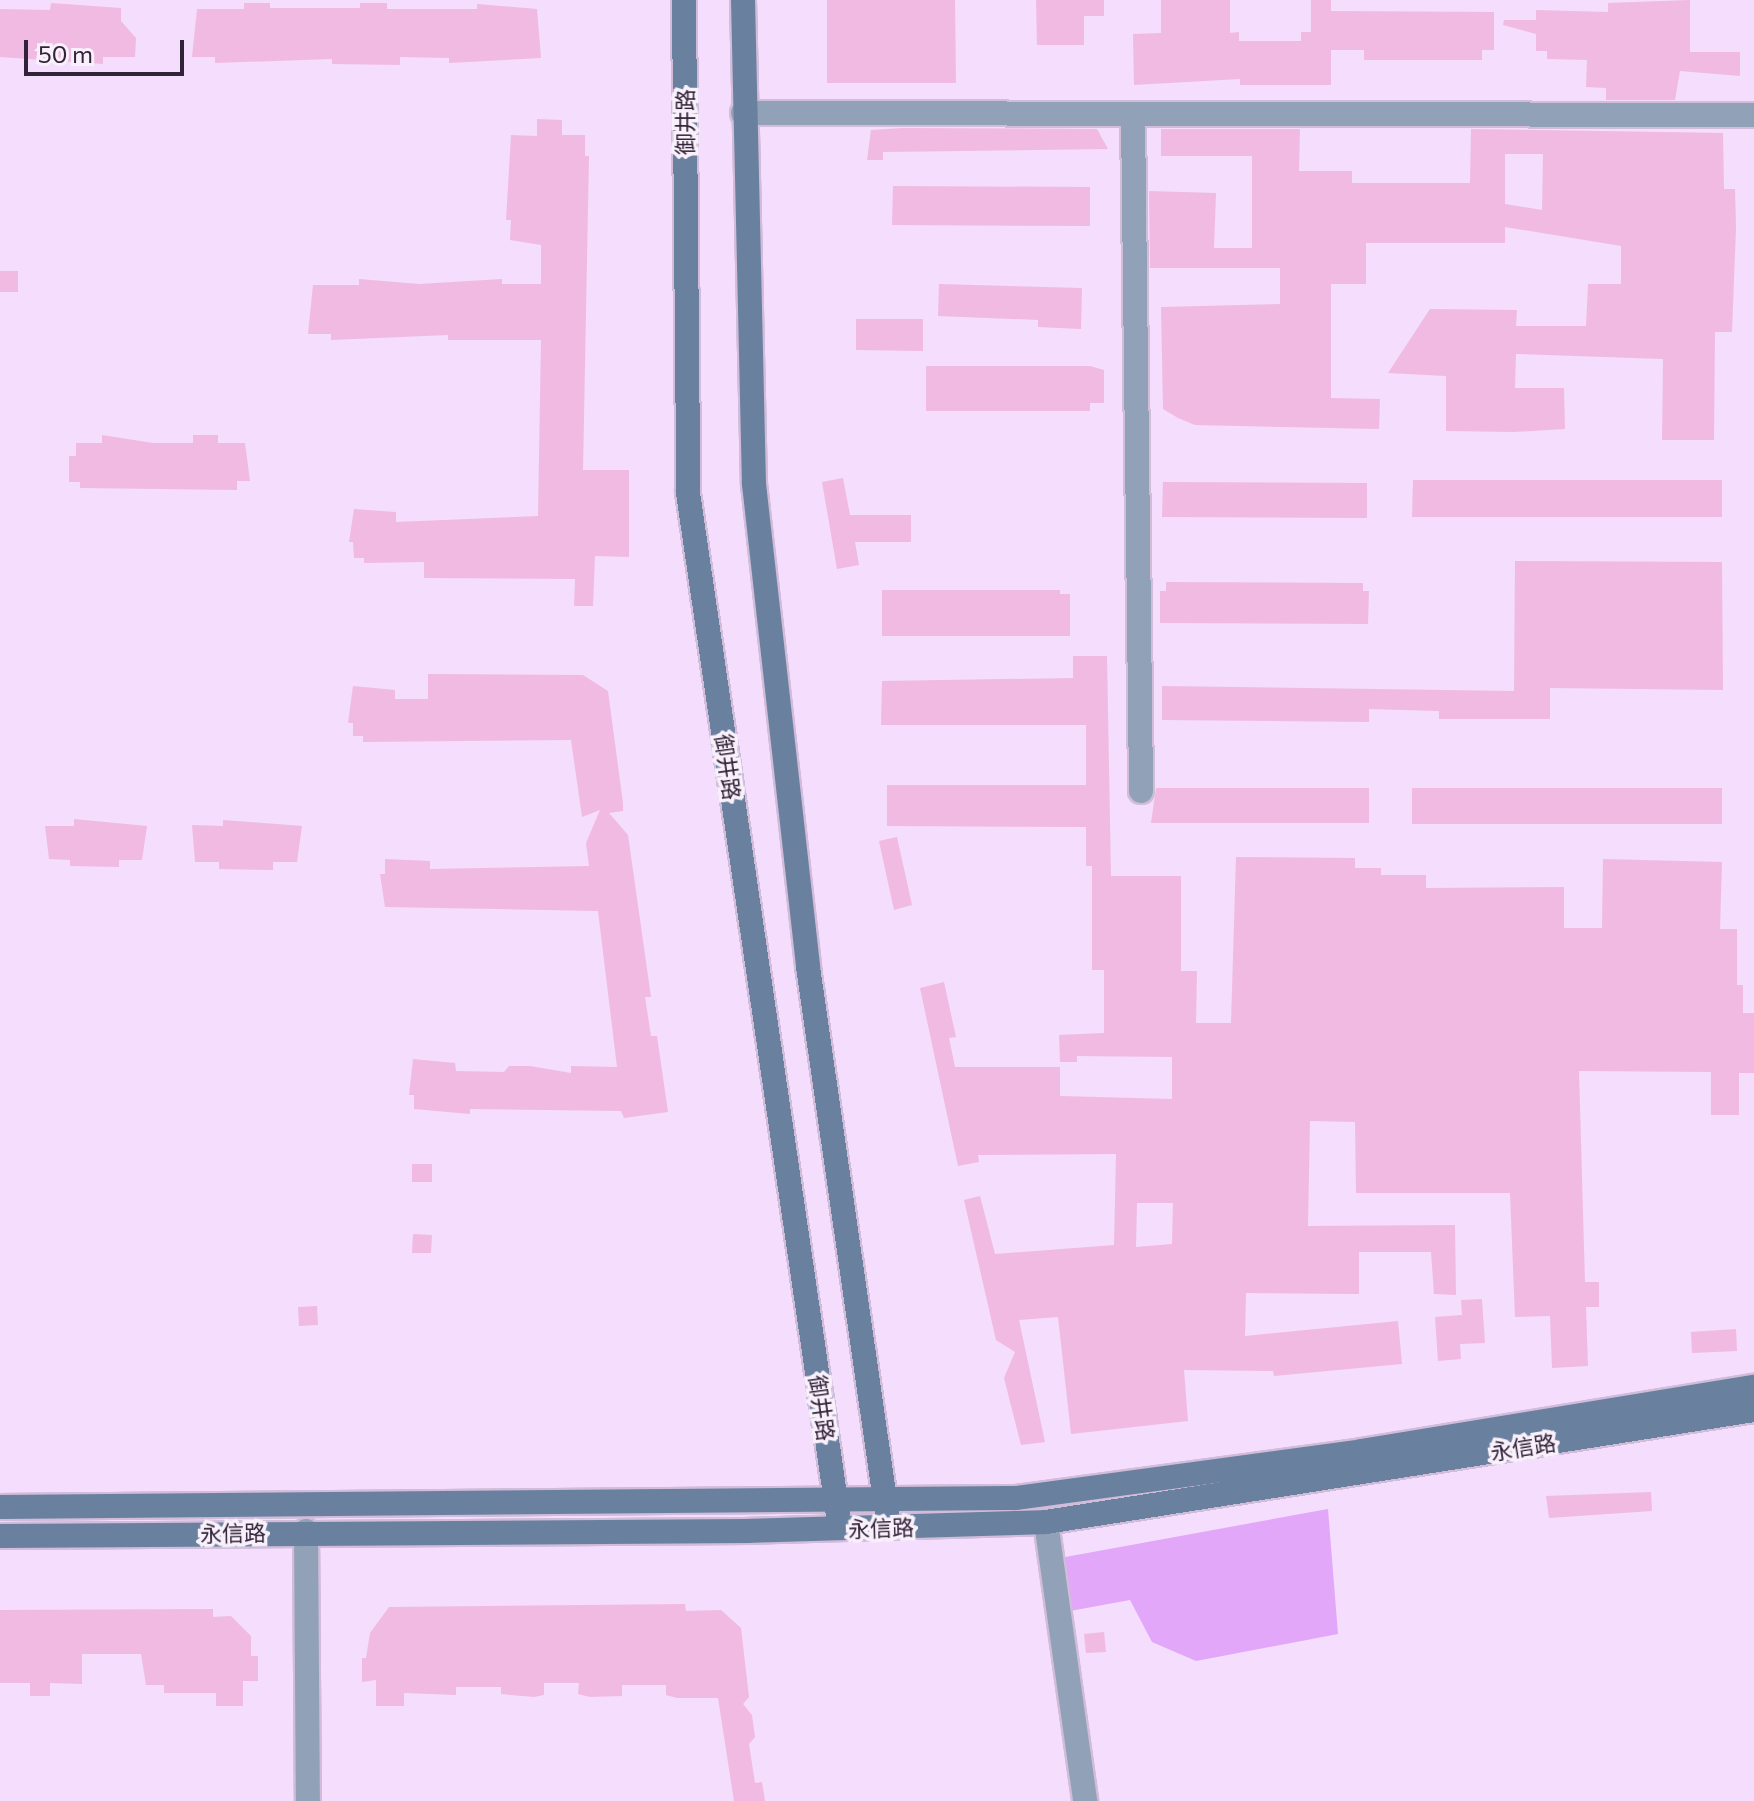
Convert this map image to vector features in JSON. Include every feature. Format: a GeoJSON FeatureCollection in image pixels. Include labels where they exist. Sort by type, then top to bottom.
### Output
{"type":"FeatureCollection","features":[{"type":"Feature","properties":{"kind":"street","name":"御井路"},"geometry":{"type":"LineString","coordinates":[[684,0],[688,493],[840,1529]]}},
{"type":"Feature","properties":{"kind":"street"},"geometry":{"type":"LineString","coordinates":[[743,0],[743,113],[754,484],[808,967],[889,1528]]}},
{"type":"Feature","properties":{"kind":"street"},"geometry":{"type":"LineString","coordinates":[[743,113],[1754,115]]}},
{"type":"Feature","properties":{"kind":"street"},"geometry":{"type":"LineString","coordinates":[[1133,114],[1141,791]]}},
{"type":"Feature","properties":{"kind":"street","name":"永信路"},"geometry":{"type":"LineString","coordinates":[[0,1507],[1016,1498],[1362,1451],[1754,1387]]}},
{"type":"Feature","properties":{"kind":"street","name":"永信路"},"geometry":{"type":"LineString","coordinates":[[0,1536],[306,1531],[840,1529],[1046,1522],[1754,1410]]}},
{"type":"Feature","properties":{"kind":"street"},"geometry":{"type":"LineString","coordinates":[[1046,1522],[1085,1801]]}},
{"type":"Feature","properties":{"kind":"street"},"geometry":{"type":"LineString","coordinates":[[306,1531],[308,1801]]}},
{"type":"Feature","properties":{"kind":"shaded area"},"geometry":{"type":"Polygon","coordinates":[[[1328,1509],[1338,1634],[1196,1661],[1152,1642],[1130,1600],[1070,1611],[1060,1558],[1328,1509]]]}},
{"type":"Feature","properties":{"kind":"building"},"geometry":{"type":"Polygon","coordinates":[[[827,0],[955,0],[956,83],[827,83],[827,0]]]}},
{"type":"Feature","properties":{"kind":"building"},"geometry":{"type":"Polygon","coordinates":[[[1036,0],[1104,0],[1104,16],[1084,16],[1084,45],[1037,45],[1036,0]]]}},
{"type":"Feature","properties":{"kind":"building"},"geometry":{"type":"Polygon","coordinates":[[[1161,0],[1230,0],[1230,33],[1239,32],[1239,41],[1301,41],[1301,32],[1311,32],[1311,0],[1331,0],[1331,11],[1494,12],[1494,50],[1482,50],[1482,60],[1364,60],[1364,50],[1331,50],[1331,85],[1240,85],[1240,79],[1134,85],[1133,34],[1161,33],[1161,0]]]}},
{"type":"Feature","properties":{"kind":"building"},"geometry":{"type":"Polygon","coordinates":[[[1690,0],[1690,52],[1740,52],[1740,76],[1680,71],[1675,100],[1606,100],[1606,88],[1586,87],[1587,60],[1547,59],[1547,51],[1536,51],[1536,34],[1503,25],[1504,20],[1536,20],[1536,10],[1608,12],[1608,3],[1690,0]]]}},
{"type":"Feature","properties":{"kind":"building"},"geometry":{"type":"Polygon","coordinates":[[[51,3],[121,8],[121,21],[136,38],[135,57],[103,57],[103,64],[0,57],[0,9],[50,10],[51,3]]]}},
{"type":"Feature","properties":{"kind":"building"},"geometry":{"type":"Polygon","coordinates":[[[244,3],[270,3],[270,8],[360,8],[360,3],[387,3],[387,9],[477,9],[477,4],[537,9],[541,58],[449,63],[449,58],[400,57],[400,65],[332,64],[332,59],[215,63],[215,57],[192,57],[197,9],[244,9],[244,3]]]}},
{"type":"Feature","properties":{"kind":"building"},"geometry":{"type":"Polygon","coordinates":[[[537,119],[562,120],[562,135],[585,135],[585,156],[589,156],[583,470],[629,470],[629,557],[595,556],[593,606],[574,606],[575,579],[424,578],[424,562],[364,563],[364,558],[354,558],[353,542],[349,542],[354,509],[396,512],[396,522],[538,516],[541,340],[448,340],[448,335],[331,340],[331,334],[308,334],[313,285],[359,285],[359,279],[419,284],[502,279],[502,284],[541,284],[541,245],[510,240],[511,220],[506,220],[511,135],[537,136],[537,119]]]}},
{"type":"Feature","properties":{"kind":"building"},"geometry":{"type":"Polygon","coordinates":[[[1097,129],[1108,149],[883,152],[883,160],[867,160],[871,130],[1097,129]]]}},
{"type":"Feature","properties":{"kind":"building"},"geometry":{"type":"Polygon","coordinates":[[[1161,129],[1300,129],[1299,171],[1352,171],[1352,183],[1470,183],[1471,129],[1723,133],[1724,189],[1735,189],[1736,228],[1732,332],[1715,332],[1714,440],[1662,440],[1663,359],[1516,354],[1515,388],[1564,388],[1565,429],[1514,432],[1446,431],[1446,376],[1388,373],[1430,309],[1517,310],[1516,326],[1586,326],[1588,284],[1621,284],[1621,246],[1505,227],[1505,243],[1366,243],[1366,284],[1331,284],[1331,398],[1380,399],[1379,429],[1195,425],[1178,418],[1163,409],[1161,307],[1280,304],[1280,268],[1150,268],[1149,191],[1216,193],[1214,248],[1252,248],[1252,156],[1161,156],[1161,129]],[[1505,154],[1505,204],[1542,210],[1543,154],[1505,154]]]}},
{"type":"Feature","properties":{"kind":"building"},"geometry":{"type":"Polygon","coordinates":[[[893,186],[1090,187],[1090,226],[892,225],[893,186]]]}},
{"type":"Feature","properties":{"kind":"building"},"geometry":{"type":"Polygon","coordinates":[[[0,271],[18,271],[18,292],[0,292],[0,271]]]}},
{"type":"Feature","properties":{"kind":"building"},"geometry":{"type":"Polygon","coordinates":[[[939,284],[1082,288],[1081,329],[1038,327],[1038,320],[938,316],[939,284]]]}},
{"type":"Feature","properties":{"kind":"building"},"geometry":{"type":"Polygon","coordinates":[[[856,319],[923,319],[923,351],[856,350],[856,319]]]}},
{"type":"Feature","properties":{"kind":"building"},"geometry":{"type":"Polygon","coordinates":[[[926,366],[1090,366],[1104,370],[1104,403],[1090,403],[1090,411],[926,411],[926,366]]]}},
{"type":"Feature","properties":{"kind":"building"},"geometry":{"type":"Polygon","coordinates":[[[102,435],[153,443],[193,443],[193,435],[218,435],[218,443],[245,443],[250,481],[237,481],[237,490],[80,488],[80,482],[69,482],[69,456],[76,456],[76,443],[102,443],[102,435]]]}},
{"type":"Feature","properties":{"kind":"building"},"geometry":{"type":"Polygon","coordinates":[[[843,478],[850,515],[911,515],[911,542],[855,542],[859,565],[837,569],[822,482],[843,478]]]}},
{"type":"Feature","properties":{"kind":"building"},"geometry":{"type":"Polygon","coordinates":[[[1413,480],[1722,480],[1722,517],[1412,517],[1413,480]]]}},
{"type":"Feature","properties":{"kind":"building"},"geometry":{"type":"Polygon","coordinates":[[[1163,482],[1367,483],[1367,518],[1162,517],[1163,482]]]}},
{"type":"Feature","properties":{"kind":"building"},"geometry":{"type":"Polygon","coordinates":[[[1515,561],[1722,562],[1723,690],[1550,688],[1550,719],[1439,719],[1439,711],[1369,709],[1369,722],[1162,720],[1162,686],[1514,691],[1515,561]]]}},
{"type":"Feature","properties":{"kind":"building"},"geometry":{"type":"Polygon","coordinates":[[[1166,582],[1363,583],[1363,591],[1369,591],[1368,624],[1160,623],[1160,591],[1166,591],[1166,582]]]}},
{"type":"Feature","properties":{"kind":"building"},"geometry":{"type":"Polygon","coordinates":[[[882,590],[1060,590],[1060,594],[1070,594],[1070,636],[882,636],[882,590]]]}},
{"type":"Feature","properties":{"kind":"building"},"geometry":{"type":"Polygon","coordinates":[[[1073,656],[1107,656],[1111,876],[1181,876],[1181,971],[1197,971],[1196,1023],[1231,1023],[1236,857],[1355,858],[1355,868],[1381,868],[1381,875],[1426,875],[1426,888],[1564,887],[1564,928],[1602,928],[1603,859],[1722,862],[1720,929],[1737,929],[1737,985],[1743,985],[1743,1013],[1754,1013],[1754,1073],[1739,1073],[1739,1115],[1711,1115],[1711,1072],[1579,1071],[1585,1282],[1599,1282],[1599,1307],[1586,1307],[1588,1366],[1552,1368],[1550,1316],[1515,1317],[1510,1193],[1356,1193],[1355,1122],[1310,1121],[1308,1226],[1455,1225],[1456,1295],[1434,1294],[1431,1252],[1359,1252],[1359,1294],[1246,1293],[1245,1336],[1398,1321],[1402,1364],[1274,1376],[1273,1371],[1184,1370],[1188,1421],[1071,1434],[1058,1317],[1019,1320],[1045,1442],[1021,1445],[1004,1378],[1015,1352],[996,1340],[964,1200],[980,1196],[995,1254],[1114,1245],[1116,1154],[978,1155],[979,1162],[958,1166],[920,988],[944,982],[956,1037],[949,1038],[955,1067],[1060,1067],[1060,1096],[1172,1099],[1172,1057],[1077,1056],[1077,1062],[1060,1062],[1059,1035],[1104,1033],[1104,970],[1092,970],[1092,866],[1086,866],[1086,827],[887,826],[887,785],[1086,785],[1086,725],[881,725],[882,681],[1073,678],[1073,656]],[[1137,1203],[1136,1247],[1172,1244],[1173,1203],[1137,1203]]]}},
{"type":"Feature","properties":{"kind":"building"},"geometry":{"type":"Polygon","coordinates":[[[428,674],[583,675],[608,691],[623,803],[623,811],[609,813],[628,835],[651,997],[645,997],[651,1036],[657,1036],[668,1112],[624,1118],[621,1111],[470,1109],[470,1114],[414,1109],[414,1095],[409,1095],[413,1059],[455,1063],[456,1071],[504,1072],[509,1066],[530,1066],[571,1073],[571,1066],[617,1067],[598,911],[385,907],[380,874],[385,874],[385,859],[430,861],[430,869],[589,866],[586,843],[600,810],[582,817],[571,740],[363,742],[363,736],[353,736],[353,723],[348,723],[353,686],[395,690],[395,699],[428,699],[428,674]]]}},
{"type":"Feature","properties":{"kind":"building"},"geometry":{"type":"Polygon","coordinates":[[[1156,788],[1369,788],[1369,823],[1151,823],[1156,788]]]}},
{"type":"Feature","properties":{"kind":"building"},"geometry":{"type":"Polygon","coordinates":[[[1412,788],[1722,788],[1722,824],[1412,824],[1412,788]]]}},
{"type":"Feature","properties":{"kind":"building"},"geometry":{"type":"Polygon","coordinates":[[[74,819],[147,826],[142,860],[119,860],[119,867],[70,866],[70,860],[49,859],[45,826],[74,826],[74,819]]]}},
{"type":"Feature","properties":{"kind":"building"},"geometry":{"type":"Polygon","coordinates":[[[223,820],[302,826],[297,862],[273,862],[273,870],[219,869],[219,862],[195,862],[192,825],[223,826],[223,820]]]}},
{"type":"Feature","properties":{"kind":"building"},"geometry":{"type":"Polygon","coordinates":[[[897,837],[912,905],[894,910],[879,841],[897,837]]]}},
{"type":"Feature","properties":{"kind":"building"},"geometry":{"type":"Polygon","coordinates":[[[412,1164],[432,1164],[432,1182],[412,1182],[412,1164]]]}},
{"type":"Feature","properties":{"kind":"building"},"geometry":{"type":"Polygon","coordinates":[[[413,1234],[432,1235],[431,1253],[412,1253],[413,1234]]]}},
{"type":"Feature","properties":{"kind":"building"},"geometry":{"type":"Polygon","coordinates":[[[1482,1299],[1485,1343],[1460,1344],[1461,1359],[1438,1361],[1435,1317],[1462,1315],[1461,1300],[1482,1299]]]}},
{"type":"Feature","properties":{"kind":"building"},"geometry":{"type":"Polygon","coordinates":[[[317,1306],[318,1325],[299,1326],[298,1307],[317,1306]]]}},
{"type":"Feature","properties":{"kind":"building"},"geometry":{"type":"Polygon","coordinates":[[[1736,1329],[1737,1351],[1692,1353],[1691,1332],[1736,1329]]]}},
{"type":"Feature","properties":{"kind":"building"},"geometry":{"type":"Polygon","coordinates":[[[1651,1492],[1652,1511],[1549,1518],[1546,1496],[1651,1492]]]}},
{"type":"Feature","properties":{"kind":"building"},"geometry":{"type":"Polygon","coordinates":[[[685,1604],[686,1611],[721,1610],[741,1628],[749,1697],[743,1704],[752,1715],[755,1737],[749,1744],[755,1783],[762,1782],[765,1801],[734,1801],[718,1698],[677,1698],[666,1695],[666,1685],[622,1685],[622,1696],[590,1697],[578,1694],[579,1683],[544,1683],[544,1695],[534,1697],[501,1694],[501,1687],[456,1687],[456,1695],[404,1693],[404,1706],[376,1706],[376,1680],[362,1682],[362,1658],[366,1658],[370,1633],[389,1607],[685,1604]]]}},
{"type":"Feature","properties":{"kind":"building"},"geometry":{"type":"Polygon","coordinates":[[[213,1609],[213,1617],[231,1616],[251,1636],[251,1656],[258,1656],[258,1681],[243,1681],[243,1706],[216,1706],[216,1693],[164,1693],[164,1685],[146,1685],[141,1654],[82,1654],[82,1684],[50,1683],[50,1696],[30,1696],[30,1683],[0,1683],[0,1610],[213,1609]]]}},
{"type":"Feature","properties":{"kind":"building"},"geometry":{"type":"Polygon","coordinates":[[[1104,1632],[1106,1652],[1086,1653],[1084,1634],[1104,1632]]]}}]}
